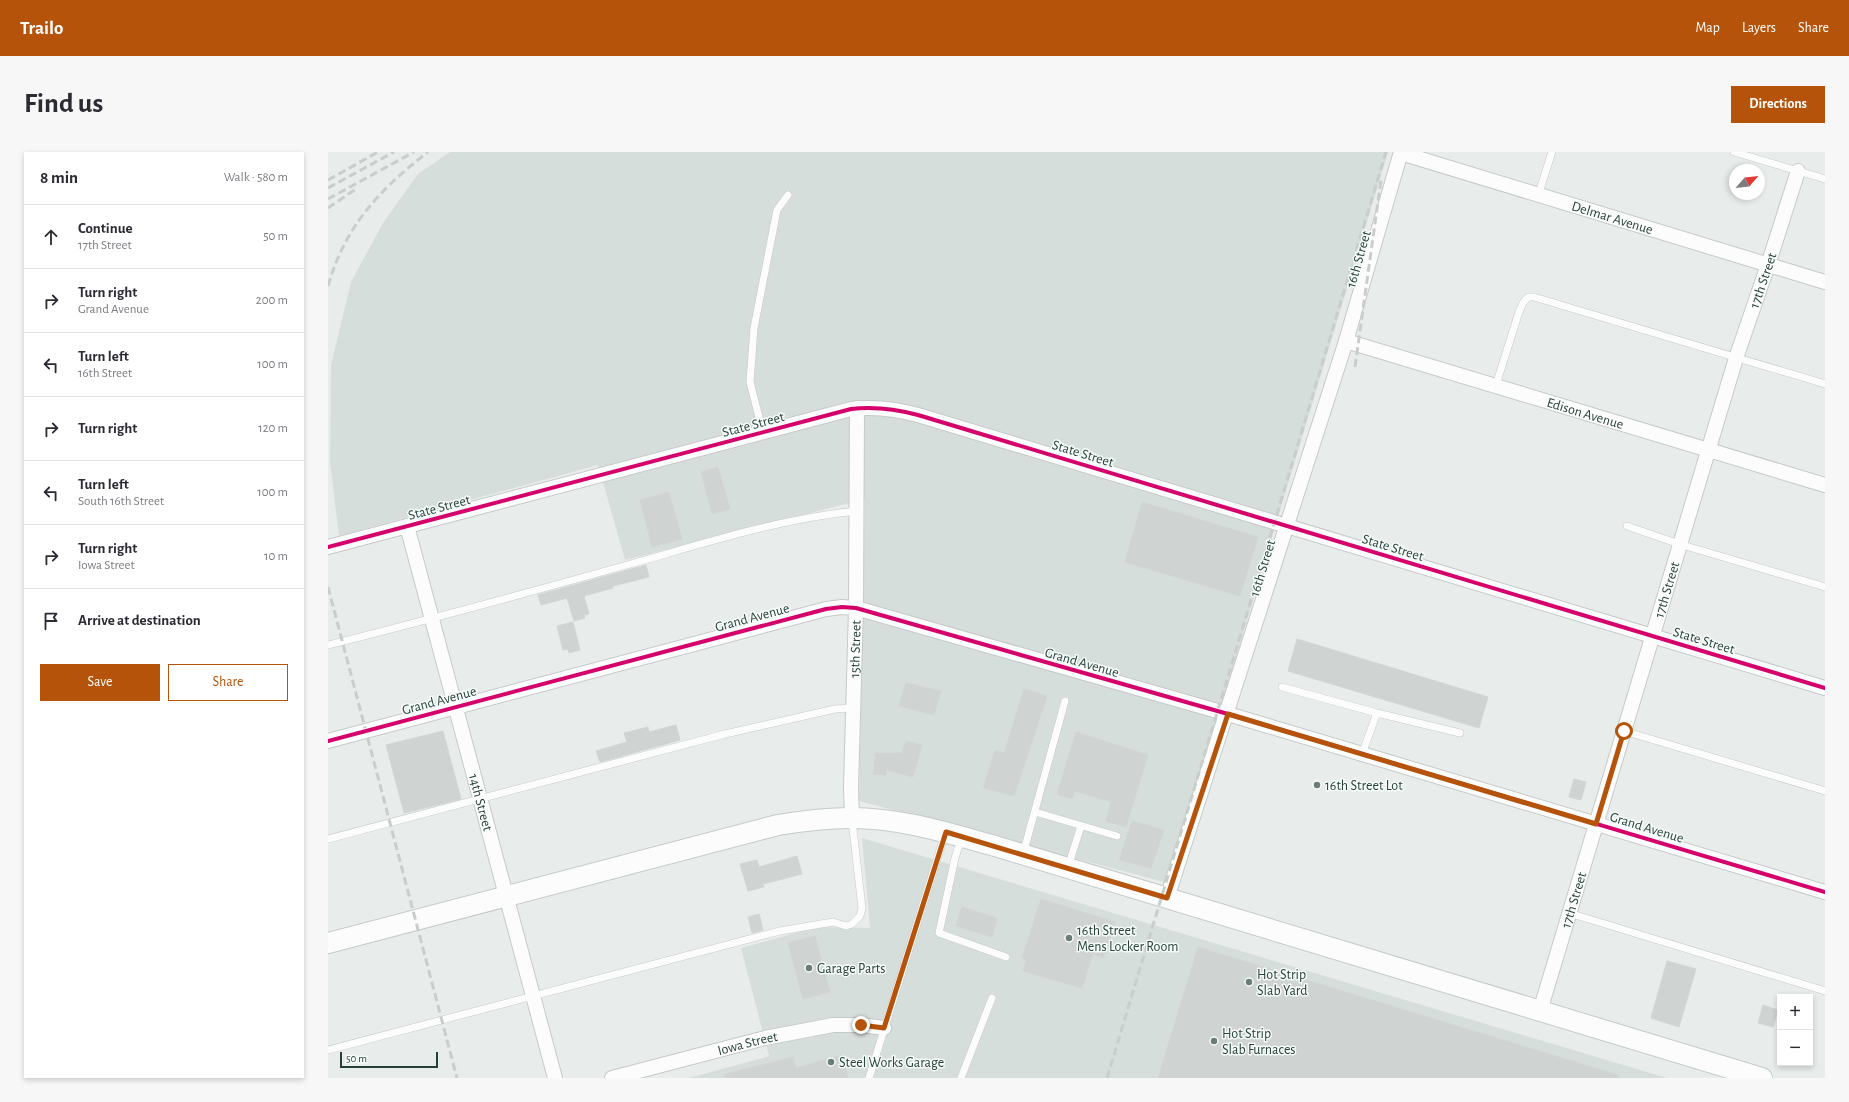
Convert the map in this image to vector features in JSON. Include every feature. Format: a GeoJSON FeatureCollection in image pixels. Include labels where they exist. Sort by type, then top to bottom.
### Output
{"type":"FeatureCollection","features":[{"type":"Feature","properties":{"kind":"main road"},"geometry":{"type":"LineString","coordinates":[[328,943],[778,825],[813,820],[852,818],[909,824],[954,834],[1762,1078]]}},
{"type":"Feature","properties":{"kind":"street","name":"Delmar Avenue"},"geometry":{"type":"LineString","coordinates":[[1401,152],[1538,196],[1825,282]]}},
{"type":"Feature","properties":{"kind":"street","name":"16th Street"},"geometry":{"type":"LineString","coordinates":[[1167,898],[1228,714],[1286,526],[1346,341],[1401,152]]}},
{"type":"Feature","properties":{"kind":"street","name":"17th Street"},"geometry":{"type":"LineString","coordinates":[[1540,1011],[1708,449],[1736,358],[1798,171]]}},
{"type":"Feature","properties":{"kind":"street","name":"Edison Avenue"},"geometry":{"type":"LineString","coordinates":[[1346,341],[1825,484]]}},
{"type":"Feature","properties":{"kind":"street","name":"State Street"},"geometry":{"type":"LineString","coordinates":[[328,547],[857,408],[886,408],[918,415],[1825,688]]}},
{"type":"Feature","properties":{"kind":"street","name":"15th Street"},"geometry":{"type":"LineString","coordinates":[[852,818],[856,608],[857,408]]}},
{"type":"Feature","properties":{"kind":"street","name":"14th Street"},"geometry":{"type":"LineString","coordinates":[[407,526],[555,1078]]}},
{"type":"Feature","properties":{"kind":"street","name":"Grand Avenue"},"geometry":{"type":"LineString","coordinates":[[328,741],[826,609],[842,607],[856,608],[1228,714],[1825,892]]}},
{"type":"Feature","properties":{"kind":"street","name":"Iowa Street"},"geometry":{"type":"LineString","coordinates":[[612,1078],[765,1038],[832,1025],[861,1025],[884,1028]]}},
{"type":"Feature","properties":{"kind":"lane"},"geometry":{"type":"LineString","coordinates":[[1538,196],[1552,152]]}},
{"type":"Feature","properties":{"kind":"lane"},"geometry":{"type":"LineString","coordinates":[[1734,152],[1756,155],[1798,171],[1825,179]]}},
{"type":"Feature","properties":{"kind":"lane"},"geometry":{"type":"LineString","coordinates":[[763,433],[750,382],[754,328],[777,210],[788,195]]}},
{"type":"Feature","properties":{"kind":"lane"},"geometry":{"type":"LineString","coordinates":[[1496,385],[1522,303],[1528,297],[1534,297],[1825,384]]}},
{"type":"Feature","properties":{"kind":"lane"},"geometry":{"type":"LineString","coordinates":[[328,645],[756,530],[856,511]]}},
{"type":"Feature","properties":{"kind":"lane"},"geometry":{"type":"LineString","coordinates":[[1627,526],[1679,544],[1825,587]]}},
{"type":"Feature","properties":{"kind":"lane"},"geometry":{"type":"LineString","coordinates":[[1282,687],[1460,734]]}},
{"type":"Feature","properties":{"kind":"lane"},"geometry":{"type":"LineString","coordinates":[[1023,854],[1065,701]]}},
{"type":"Feature","properties":{"kind":"lane"},"geometry":{"type":"LineString","coordinates":[[328,839],[724,734],[835,709],[853,708]]}},
{"type":"Feature","properties":{"kind":"lane"},"geometry":{"type":"LineString","coordinates":[[1362,754],[1377,713]]}},
{"type":"Feature","properties":{"kind":"lane"},"geometry":{"type":"LineString","coordinates":[[1624,731],[1825,792]]}},
{"type":"Feature","properties":{"kind":"lane"},"geometry":{"type":"LineString","coordinates":[[1035,812],[1117,836]]}},
{"type":"Feature","properties":{"kind":"lane"},"geometry":{"type":"LineString","coordinates":[[328,1050],[780,931],[833,922],[846,926],[852,924],[860,916],[862,908],[852,818]]}},
{"type":"Feature","properties":{"kind":"lane"},"geometry":{"type":"LineString","coordinates":[[1068,868],[1081,826]]}},
{"type":"Feature","properties":{"kind":"lane"},"geometry":{"type":"LineString","coordinates":[[954,834],[955,858],[939,933],[1006,957]]}},
{"type":"Feature","properties":{"kind":"lane"},"geometry":{"type":"LineString","coordinates":[[869,1078],[884,1028],[954,834]]}},
{"type":"Feature","properties":{"kind":"lane"},"geometry":{"type":"LineString","coordinates":[[1569,913],[1825,991]]}},
{"type":"Feature","properties":{"kind":"lane"},"geometry":{"type":"LineString","coordinates":[[961,1078],[992,998]]}},
{"type":"Feature","properties":{"kind":"shaded area"},"geometry":{"type":"Polygon","coordinates":[[[450,152],[1388,152],[1168,883],[859,801],[865,499],[625,560],[598,465],[339,536],[330,462],[331,365],[351,282],[383,223],[418,174],[450,152]]]}},
{"type":"Feature","properties":{"kind":"shaded area"},"geometry":{"type":"Polygon","coordinates":[[[862,838],[1667,1078],[689,1078],[769,1056],[741,948],[817,927],[870,928],[862,838]]]}},
{"type":"Feature","properties":{"kind":"building"},"geometry":{"type":"Polygon","coordinates":[[[718,467],[730,509],[712,514],[701,472],[718,467]]]}},
{"type":"Feature","properties":{"kind":"building"},"geometry":{"type":"Polygon","coordinates":[[[669,492],[682,539],[652,547],[640,500],[669,492]]]}},
{"type":"Feature","properties":{"kind":"building"},"geometry":{"type":"Polygon","coordinates":[[[1142,502],[1258,537],[1240,596],[1125,562],[1142,502]]]}},
{"type":"Feature","properties":{"kind":"building"},"geometry":{"type":"Polygon","coordinates":[[[646,565],[649,577],[613,586],[613,588],[584,596],[589,614],[584,615],[585,618],[574,621],[567,598],[541,605],[538,595],[646,565]]]}},
{"type":"Feature","properties":{"kind":"building"},"geometry":{"type":"Polygon","coordinates":[[[573,622],[580,650],[569,653],[568,649],[563,650],[557,626],[573,622]]]}},
{"type":"Feature","properties":{"kind":"building"},"geometry":{"type":"Polygon","coordinates":[[[1297,639],[1488,697],[1479,728],[1288,671],[1297,639]]]}},
{"type":"Feature","properties":{"kind":"building"},"geometry":{"type":"Polygon","coordinates":[[[906,683],[941,691],[934,715],[899,706],[906,683]]]}},
{"type":"Feature","properties":{"kind":"building"},"geometry":{"type":"Polygon","coordinates":[[[1024,689],[1047,696],[1014,796],[983,788],[995,750],[1004,753],[1024,689]]]}},
{"type":"Feature","properties":{"kind":"building"},"geometry":{"type":"Polygon","coordinates":[[[676,725],[680,740],[600,762],[596,751],[627,742],[624,733],[648,727],[649,732],[676,725]]]}},
{"type":"Feature","properties":{"kind":"building"},"geometry":{"type":"Polygon","coordinates":[[[443,731],[461,799],[404,813],[386,745],[443,731]]]}},
{"type":"Feature","properties":{"kind":"building"},"geometry":{"type":"Polygon","coordinates":[[[1076,732],[1148,755],[1126,827],[1106,821],[1111,802],[1075,791],[1072,799],[1057,794],[1076,732]]]}},
{"type":"Feature","properties":{"kind":"building"},"geometry":{"type":"Polygon","coordinates":[[[906,741],[922,745],[913,777],[887,770],[886,775],[873,774],[876,753],[902,753],[906,741]]]}},
{"type":"Feature","properties":{"kind":"building"},"geometry":{"type":"Polygon","coordinates":[[[1574,779],[1586,782],[1581,800],[1569,797],[1574,779]]]}},
{"type":"Feature","properties":{"kind":"building"},"geometry":{"type":"Polygon","coordinates":[[[1132,821],[1164,830],[1151,868],[1119,860],[1132,821]]]}},
{"type":"Feature","properties":{"kind":"building"},"geometry":{"type":"Polygon","coordinates":[[[797,856],[802,874],[763,884],[764,887],[748,891],[740,864],[757,860],[759,867],[797,856]]]}},
{"type":"Feature","properties":{"kind":"building","name":"16th Street Mens Locker Room"},"geometry":{"type":"Polygon","coordinates":[[[1041,899],[1115,922],[1103,958],[1093,954],[1082,988],[1023,971],[1026,961],[1022,958],[1041,899]]]}},
{"type":"Feature","properties":{"kind":"building"},"geometry":{"type":"Polygon","coordinates":[[[962,907],[997,918],[992,937],[956,926],[962,907]]]}},
{"type":"Feature","properties":{"kind":"building"},"geometry":{"type":"Polygon","coordinates":[[[759,914],[763,930],[752,933],[748,917],[759,914]]]}},
{"type":"Feature","properties":{"kind":"building","name":"Garage Parts"},"geometry":{"type":"Polygon","coordinates":[[[815,936],[830,992],[803,999],[788,943],[815,936]]]}},
{"type":"Feature","properties":{"kind":"building","name":"Hot Strip Slab Yard"},"geometry":{"type":"Polygon","coordinates":[[[1198,947],[1618,1075],[1617,1078],[1158,1078],[1198,947]]]}},
{"type":"Feature","properties":{"kind":"building"},"geometry":{"type":"Polygon","coordinates":[[[1667,961],[1696,969],[1679,1027],[1651,1018],[1667,961]]]}},
{"type":"Feature","properties":{"kind":"building"},"geometry":{"type":"Polygon","coordinates":[[[1763,1005],[1777,1010],[1773,1027],[1758,1023],[1763,1005]]]}},
{"type":"Feature","properties":{"kind":"building","name":"Steel Works Garage"},"geometry":{"type":"Polygon","coordinates":[[[842,1055],[848,1078],[725,1078],[725,1074],[793,1057],[796,1068],[842,1055]]]}},
{"type":"Feature","properties":{"kind":"railway"},"geometry":{"type":"LineString","coordinates":[[328,180],[378,152]]}},
{"type":"Feature","properties":{"kind":"railway"},"geometry":{"type":"LineString","coordinates":[[328,188],[394,152]]}},
{"type":"Feature","properties":{"kind":"railway"},"geometry":{"type":"LineString","coordinates":[[328,199],[414,152]]}},
{"type":"Feature","properties":{"kind":"railway"},"geometry":{"type":"LineString","coordinates":[[328,286],[344,245],[366,210],[395,180],[428,152]]}},
{"type":"Feature","properties":{"kind":"railway"},"geometry":{"type":"LineString","coordinates":[[1107,1078],[1386,152]]}},
{"type":"Feature","properties":{"kind":"railway"},"geometry":{"type":"LineString","coordinates":[[1355,367],[1381,180]]}},
{"type":"Feature","properties":{"kind":"railway"},"geometry":{"type":"LineString","coordinates":[[328,208],[356,189]]}},
{"type":"Feature","properties":{"kind":"railway"},"geometry":{"type":"LineString","coordinates":[[328,587],[457,1078]]}},
{"type":"Feature","properties":{"kind":"cycle path"},"geometry":{"type":"LineString","coordinates":[[328,547],[851,409],[885,409],[918,415],[1825,688]]}},
{"type":"Feature","properties":{"kind":"cycle path"},"geometry":{"type":"LineString","coordinates":[[328,741],[826,609],[842,607],[856,608],[1228,714],[1825,892]]}},
{"type":"Feature","properties":{"kind":"place","name":"16th Street Lot"},"geometry":{"type":"Point","coordinates":[1317,785]}},
{"type":"Feature","properties":{"kind":"place","name":"16th Street Mens Locker Room"},"geometry":{"type":"Point","coordinates":[1069,938]}},
{"type":"Feature","properties":{"kind":"place","name":"Garage Parts"},"geometry":{"type":"Point","coordinates":[809,968]}},
{"type":"Feature","properties":{"kind":"place","name":"Hot Strip Slab Yard"},"geometry":{"type":"Point","coordinates":[1249,982]}},
{"type":"Feature","properties":{"kind":"place","name":"Hot Strip Slab Furnaces"},"geometry":{"type":"Point","coordinates":[1214,1041]}},
{"type":"Feature","properties":{"kind":"place","name":"Steel Works Garage"},"geometry":{"type":"Point","coordinates":[831,1062]}},
{"type":"Feature","properties":{"kind":"route"},"geometry":{"type":"LineString","coordinates":[[861,1025],[884,1028],[946,832],[1167,898],[1228,714],[1596,824],[1624,731]]}}]}
